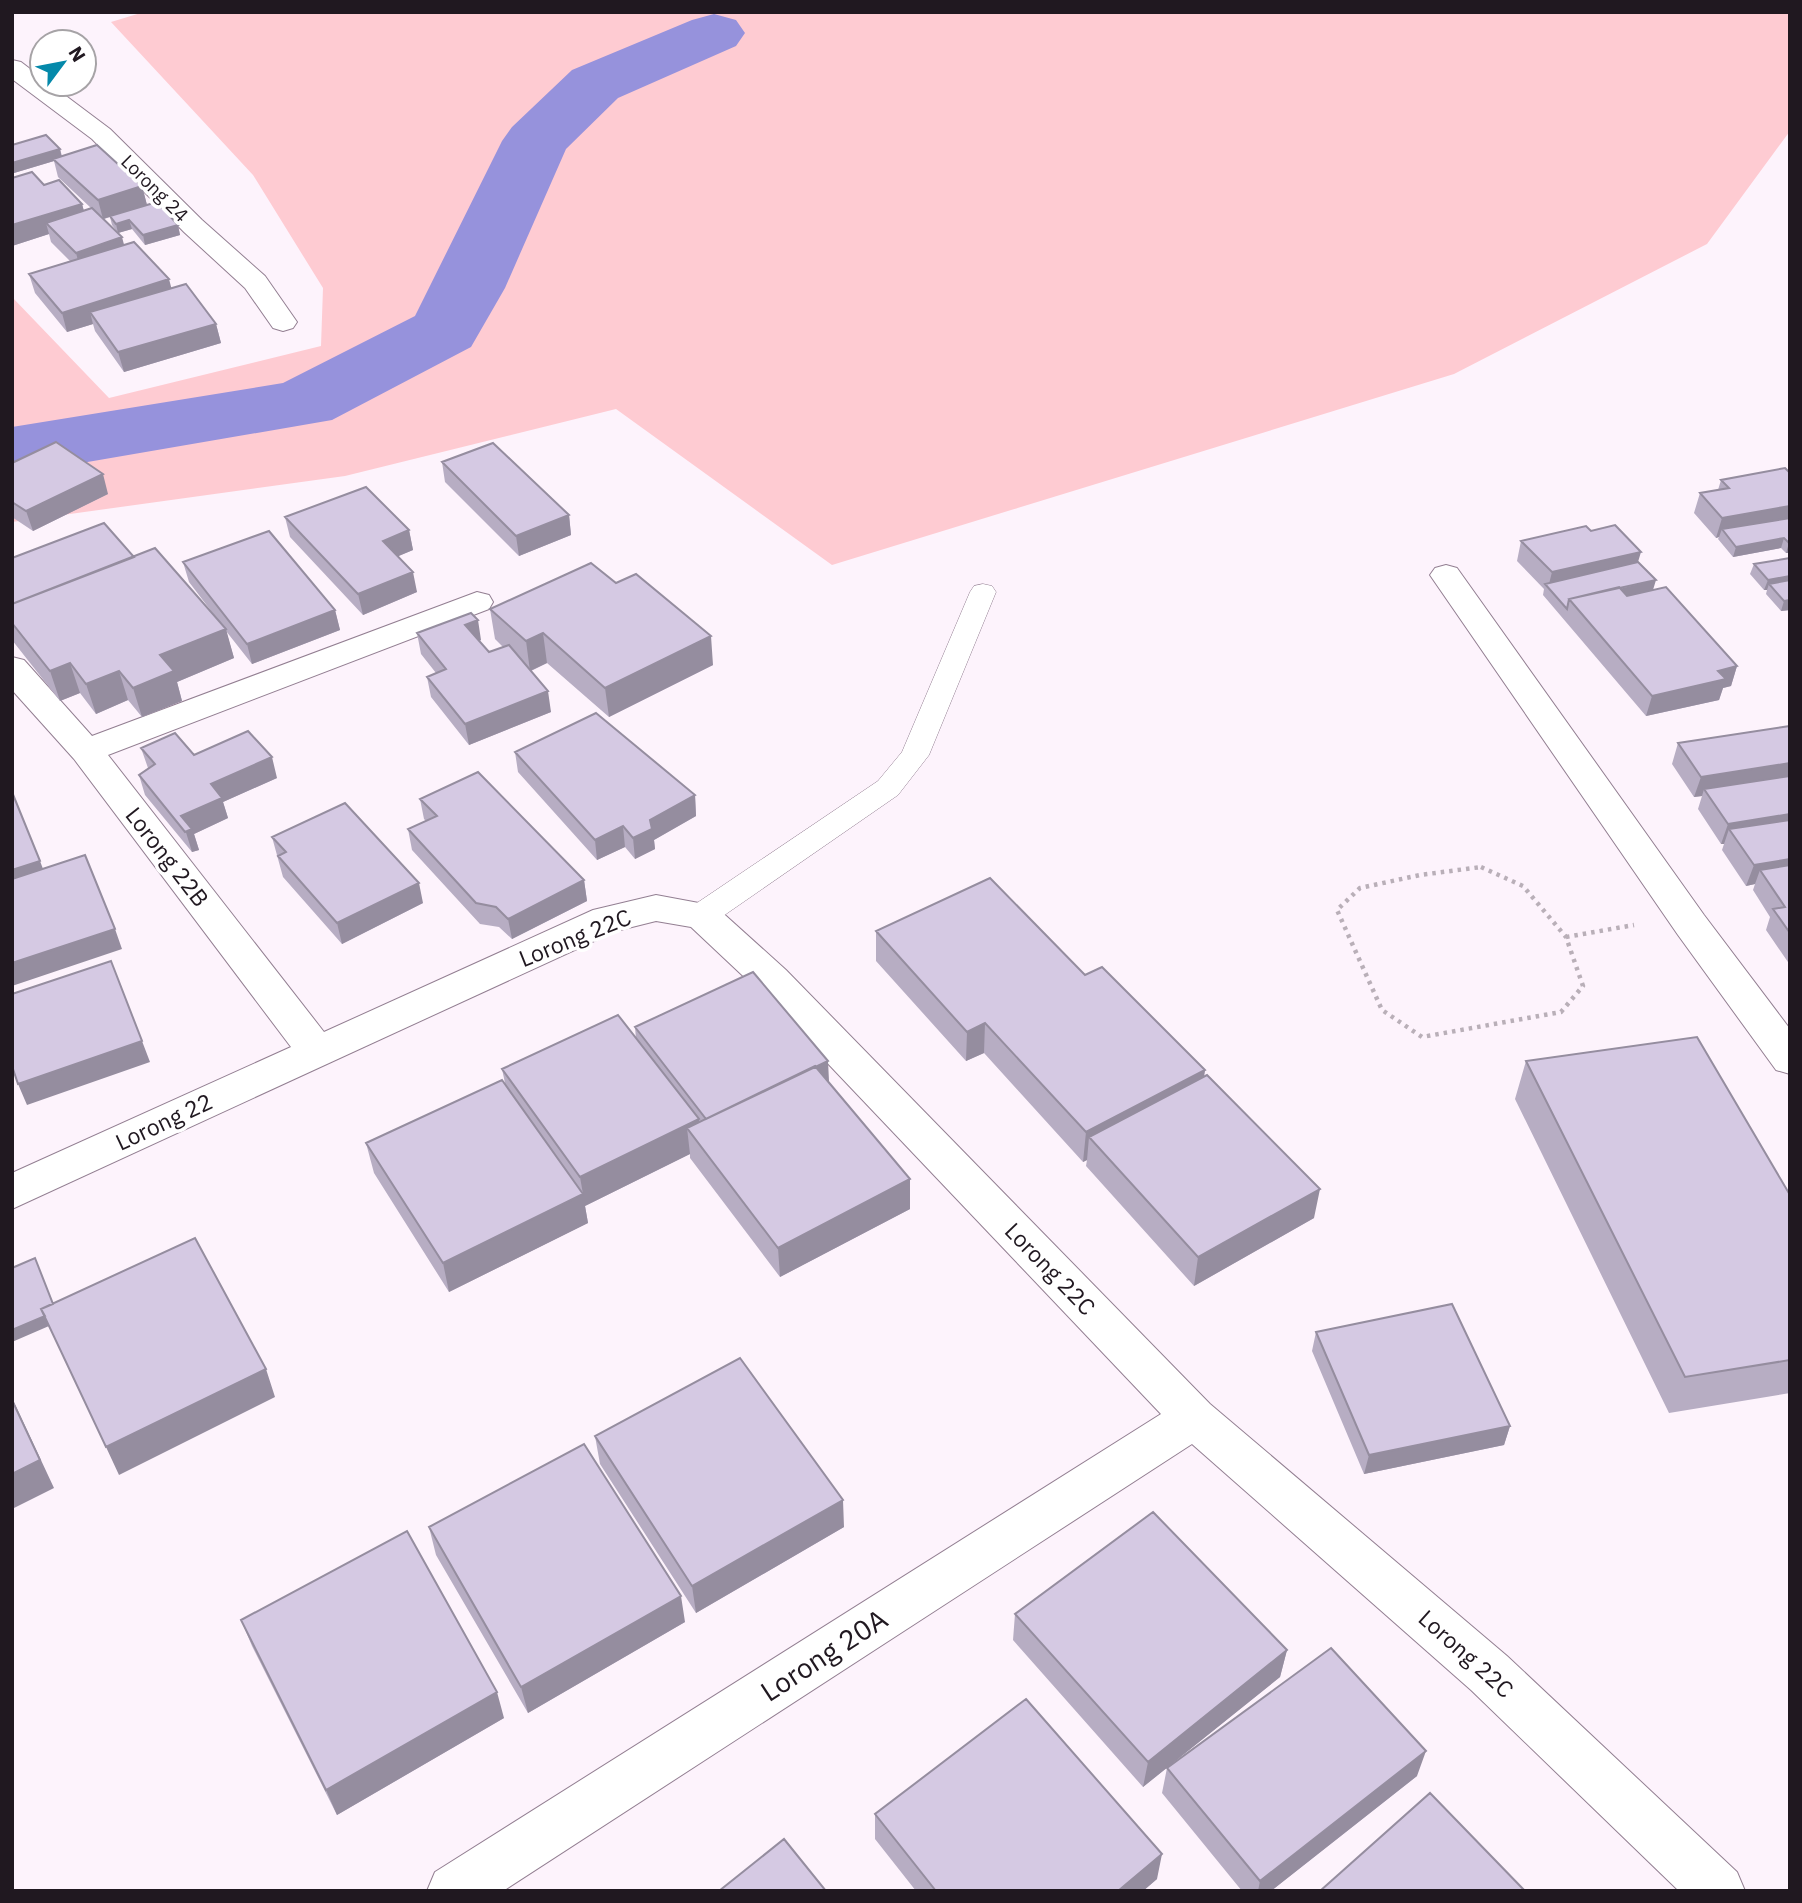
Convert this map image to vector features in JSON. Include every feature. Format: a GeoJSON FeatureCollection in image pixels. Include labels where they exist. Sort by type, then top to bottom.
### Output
{"type":"FeatureCollection","features":[{"type":"Feature","properties":{"kind":"street","name":"Lorong 24"},"geometry":{"type":"LineString","coordinates":[[12,67],[101,134],[193,226],[255,282],[283,322]]}},
{"type":"Feature","properties":{"kind":"street"},"geometry":{"type":"LineString","coordinates":[[1446,575],[1691,925],[1790,1059]]}},
{"type":"Feature","properties":{"kind":"street"},"geometry":{"type":"LineString","coordinates":[[86,751],[477,602]]}},
{"type":"Feature","properties":{"kind":"street","name":"Lorong 22B"},"geometry":{"type":"LineString","coordinates":[[12,668],[86,751],[317,1052]]}},
{"type":"Feature","properties":{"kind":"street","name":"Lorong 22C"},"geometry":{"type":"LineString","coordinates":[[317,1052],[606,920],[656,908],[702,915],[772,980],[1194,1418],[1489,1674],[1718,1891]]}},
{"type":"Feature","properties":{"kind":"street","name":"Lorong 22"},"geometry":{"type":"LineString","coordinates":[[12,1192],[317,1052]]}},
{"type":"Feature","properties":{"kind":"street","name":"Lorong 20A"},"geometry":{"type":"LineString","coordinates":[[454,1891],[1194,1418]]}},
{"type":"Feature","properties":{"kind":"lane"},"geometry":{"type":"LineString","coordinates":[[702,915],[888,788],[915,755],[983,592]]}},
{"type":"Feature","properties":{"kind":"path"},"geometry":{"type":"LineString","coordinates":[[1480,867],[1523,886],[1566,937],[1583,986],[1561,1012],[1422,1037],[1382,1010],[1337,910],[1360,888],[1420,875],[1480,867]]}},
{"type":"Feature","properties":{"kind":"path"},"geometry":{"type":"LineString","coordinates":[[1566,937],[1644,923],[1691,925]]}},
{"type":"Feature","properties":{"kind":"shaded area"},"geometry":{"type":"Polygon","coordinates":[[[144,12],[1790,12],[1790,131],[1707,244],[1454,374],[832,565],[616,409],[345,476],[12,522],[12,462],[25,455],[299,410],[306,406],[299,399],[283,398],[12,435],[12,297],[109,398],[321,346],[323,288],[253,175],[111,22],[144,12]]]}},
{"type":"Feature","properties":{"kind":"building"},"geometry":{"type":"Polygon","coordinates":[[[46,135],[60,149],[12,163],[12,145],[46,135]]]}},
{"type":"Feature","properties":{"kind":"building"},"geometry":{"type":"Polygon","coordinates":[[[97,145],[142,186],[98,200],[53,159],[97,145]]]}},
{"type":"Feature","properties":{"kind":"building"},"geometry":{"type":"Polygon","coordinates":[[[32,172],[44,185],[59,180],[82,204],[12,225],[12,178],[32,172]]]}},
{"type":"Feature","properties":{"kind":"building"},"geometry":{"type":"Polygon","coordinates":[[[157,202],[178,225],[143,235],[129,220],[116,224],[110,216],[157,202]]]}},
{"type":"Feature","properties":{"kind":"building"},"geometry":{"type":"Polygon","coordinates":[[[92,208],[122,237],[76,253],[46,223],[92,208]]]}},
{"type":"Feature","properties":{"kind":"building"},"geometry":{"type":"Polygon","coordinates":[[[134,242],[169,279],[62,313],[29,274],[134,242]]]}},
{"type":"Feature","properties":{"kind":"building"},"geometry":{"type":"Polygon","coordinates":[[[186,284],[216,324],[118,352],[90,312],[186,284]]]}},
{"type":"Feature","properties":{"kind":"building"},"geometry":{"type":"Polygon","coordinates":[[[56,442],[103,474],[26,511],[12,502],[12,463],[56,442]]]}},
{"type":"Feature","properties":{"kind":"building"},"geometry":{"type":"Polygon","coordinates":[[[493,443],[569,515],[516,536],[442,462],[493,443]]]}},
{"type":"Feature","properties":{"kind":"building"},"geometry":{"type":"Polygon","coordinates":[[[1785,468],[1790,473],[1790,506],[1722,518],[1700,493],[1729,488],[1721,480],[1785,468]]]}},
{"type":"Feature","properties":{"kind":"building"},"geometry":{"type":"Polygon","coordinates":[[[366,487],[409,530],[383,541],[413,572],[358,594],[285,517],[366,487]]]}},
{"type":"Feature","properties":{"kind":"building"},"geometry":{"type":"Polygon","coordinates":[[[1790,518],[1789,543],[1784,538],[1736,547],[1722,529],[1790,518]]]}},
{"type":"Feature","properties":{"kind":"building"},"geometry":{"type":"Polygon","coordinates":[[[104,523],[134,557],[12,604],[12,558],[104,523]]]}},
{"type":"Feature","properties":{"kind":"building"},"geometry":{"type":"Polygon","coordinates":[[[1615,525],[1641,552],[1552,572],[1521,541],[1586,526],[1591,531],[1615,525]]]}},
{"type":"Feature","properties":{"kind":"building"},"geometry":{"type":"Polygon","coordinates":[[[269,531],[335,610],[247,644],[183,562],[269,531]]]}},
{"type":"Feature","properties":{"kind":"building"},"geometry":{"type":"Polygon","coordinates":[[[155,548],[226,629],[160,655],[174,671],[133,688],[119,671],[86,684],[70,663],[50,671],[12,623],[12,604],[155,548]]]}},
{"type":"Feature","properties":{"kind":"building"},"geometry":{"type":"Polygon","coordinates":[[[1790,558],[1790,576],[1768,580],[1754,564],[1790,558]]]}},
{"type":"Feature","properties":{"kind":"building"},"geometry":{"type":"Polygon","coordinates":[[[1638,562],[1656,580],[1569,599],[1567,609],[1545,584],[1638,562]]]}},
{"type":"Feature","properties":{"kind":"building"},"geometry":{"type":"Polygon","coordinates":[[[591,563],[616,583],[636,574],[711,636],[605,688],[543,633],[526,641],[490,609],[591,563]]]}},
{"type":"Feature","properties":{"kind":"building"},"geometry":{"type":"Polygon","coordinates":[[[1790,580],[1790,600],[1784,601],[1769,584],[1790,580]]]}},
{"type":"Feature","properties":{"kind":"building"},"geometry":{"type":"Polygon","coordinates":[[[1619,587],[1627,596],[1666,587],[1737,666],[1718,671],[1726,679],[1652,696],[1569,599],[1619,587]]]}},
{"type":"Feature","properties":{"kind":"building"},"geometry":{"type":"Polygon","coordinates":[[[471,613],[478,620],[465,625],[489,652],[509,645],[548,691],[465,724],[427,677],[446,669],[417,633],[471,613]]]}},
{"type":"Feature","properties":{"kind":"building"},"geometry":{"type":"Polygon","coordinates":[[[596,713],[695,795],[650,820],[652,829],[633,838],[623,826],[595,840],[515,752],[596,713]]]}},
{"type":"Feature","properties":{"kind":"building"},"geometry":{"type":"Polygon","coordinates":[[[1790,726],[1790,763],[1701,777],[1678,743],[1790,726]]]}},
{"type":"Feature","properties":{"kind":"building"},"geometry":{"type":"Polygon","coordinates":[[[248,731],[272,757],[211,784],[222,798],[181,816],[192,829],[185,832],[139,775],[155,764],[141,748],[175,733],[194,755],[248,731]]]}},
{"type":"Feature","properties":{"kind":"building"},"geometry":{"type":"Polygon","coordinates":[[[478,772],[584,880],[508,919],[496,907],[476,903],[408,829],[437,816],[420,799],[478,772]]]}},
{"type":"Feature","properties":{"kind":"building"},"geometry":{"type":"Polygon","coordinates":[[[1790,776],[1790,814],[1728,824],[1704,789],[1790,776]]]}},
{"type":"Feature","properties":{"kind":"building"},"geometry":{"type":"Polygon","coordinates":[[[12,792],[40,861],[12,870],[12,792]]]}},
{"type":"Feature","properties":{"kind":"building"},"geometry":{"type":"Polygon","coordinates":[[[345,803],[419,883],[337,923],[278,856],[286,852],[272,837],[345,803]]]}},
{"type":"Feature","properties":{"kind":"building"},"geometry":{"type":"Polygon","coordinates":[[[1790,820],[1790,859],[1754,865],[1729,829],[1790,820]]]}},
{"type":"Feature","properties":{"kind":"building"},"geometry":{"type":"Polygon","coordinates":[[[85,855],[115,929],[12,963],[12,879],[85,855]]]}},
{"type":"Feature","properties":{"kind":"building"},"geometry":{"type":"Polygon","coordinates":[[[1790,865],[1790,933],[1773,909],[1785,907],[1760,870],[1790,865]]]}},
{"type":"Feature","properties":{"kind":"building"},"geometry":{"type":"Polygon","coordinates":[[[990,878],[1085,975],[1102,967],[1205,1070],[1086,1132],[985,1023],[967,1032],[876,931],[990,878]]]}},
{"type":"Feature","properties":{"kind":"building"},"geometry":{"type":"Polygon","coordinates":[[[111,961],[142,1041],[18,1084],[12,1066],[12,994],[111,961]]]}},
{"type":"Feature","properties":{"kind":"building"},"geometry":{"type":"Polygon","coordinates":[[[753,972],[828,1061],[706,1119],[635,1027],[753,972]]]}},
{"type":"Feature","properties":{"kind":"building"},"geometry":{"type":"Polygon","coordinates":[[[618,1015],[699,1119],[580,1177],[502,1069],[618,1015]]]}},
{"type":"Feature","properties":{"kind":"building"},"geometry":{"type":"Polygon","coordinates":[[[1697,1037],[1790,1195],[1790,1360],[1685,1377],[1526,1061],[1697,1037]]]}},
{"type":"Feature","properties":{"kind":"building"},"geometry":{"type":"Polygon","coordinates":[[[815,1066],[910,1179],[778,1248],[687,1128],[815,1066]]]}},
{"type":"Feature","properties":{"kind":"building"},"geometry":{"type":"Polygon","coordinates":[[[1207,1075],[1320,1189],[1198,1257],[1089,1137],[1207,1075]]]}},
{"type":"Feature","properties":{"kind":"building"},"geometry":{"type":"Polygon","coordinates":[[[502,1080],[583,1194],[443,1263],[366,1143],[502,1080]]]}},
{"type":"Feature","properties":{"kind":"building"},"geometry":{"type":"Polygon","coordinates":[[[195,1238],[266,1369],[106,1447],[41,1309],[195,1238]]]}},
{"type":"Feature","properties":{"kind":"building"},"geometry":{"type":"Polygon","coordinates":[[[35,1258],[53,1304],[41,1309],[45,1316],[12,1330],[12,1268],[35,1258]]]}},
{"type":"Feature","properties":{"kind":"building"},"geometry":{"type":"Polygon","coordinates":[[[1452,1304],[1510,1426],[1369,1455],[1316,1332],[1452,1304]]]}},
{"type":"Feature","properties":{"kind":"building"},"geometry":{"type":"Polygon","coordinates":[[[740,1358],[843,1500],[692,1586],[595,1436],[740,1358]]]}},
{"type":"Feature","properties":{"kind":"building"},"geometry":{"type":"Polygon","coordinates":[[[12,1400],[40,1460],[12,1474],[12,1400]]]}},
{"type":"Feature","properties":{"kind":"building"},"geometry":{"type":"Polygon","coordinates":[[[584,1444],[681,1596],[521,1687],[429,1527],[584,1444]]]}},
{"type":"Feature","properties":{"kind":"building"},"geometry":{"type":"Polygon","coordinates":[[[1153,1512],[1287,1650],[1148,1762],[1015,1614],[1153,1512]]]}},
{"type":"Feature","properties":{"kind":"building"},"geometry":{"type":"Polygon","coordinates":[[[407,1531],[497,1692],[326,1790],[241,1620],[407,1531]]]}},
{"type":"Feature","properties":{"kind":"building"},"geometry":{"type":"Polygon","coordinates":[[[1331,1648],[1426,1751],[1260,1881],[1167,1768],[1331,1648]]]}},
{"type":"Feature","properties":{"kind":"building"},"geometry":{"type":"Polygon","coordinates":[[[1026,1699],[1162,1854],[1118,1891],[936,1891],[875,1814],[1026,1699]]]}},
{"type":"Feature","properties":{"kind":"building"},"geometry":{"type":"Polygon","coordinates":[[[1430,1793],[1525,1891],[1320,1891],[1430,1793]]]}},
{"type":"Feature","properties":{"kind":"building"},"geometry":{"type":"Polygon","coordinates":[[[784,1839],[826,1891],[719,1891],[784,1839]]]}},
{"type":"Feature","properties":{"kind":"waterway"},"geometry":{"type":"LineString","coordinates":[[12,451],[304,403],[444,331],[468,288],[536,141],[595,84],[714,33]]}}]}
